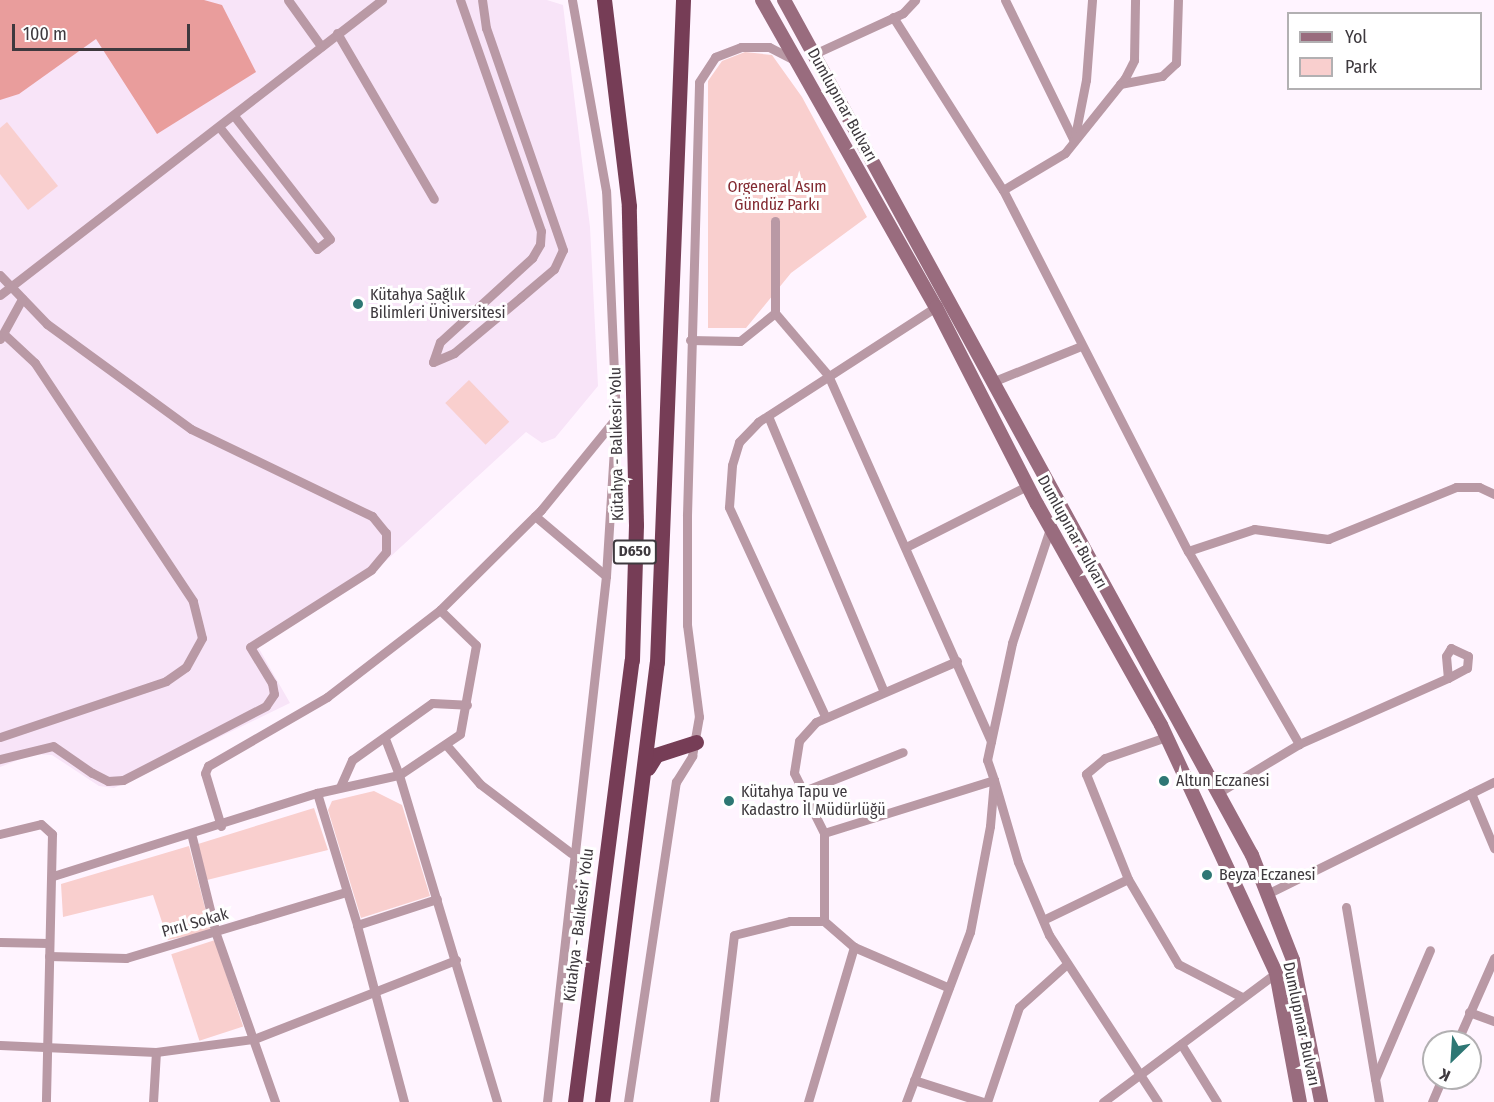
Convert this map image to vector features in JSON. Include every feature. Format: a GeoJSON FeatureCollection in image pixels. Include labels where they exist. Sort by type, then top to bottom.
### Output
{"type":"FeatureCollection","features":[{"type":"Feature","properties":{"kind":"highway","name":"Kütahya - Balıkesir Yolu"},"geometry":{"type":"LineString","coordinates":[[575,1102],[632,660],[636,525],[629,206],[604,0]]}},
{"type":"Feature","properties":{"kind":"highway","name":"D650"},"geometry":{"type":"LineString","coordinates":[[602,1102],[647,771],[657,650],[683,0]]}},
{"type":"Feature","properties":{"kind":"highway"},"geometry":{"type":"LineString","coordinates":[[647,771],[656,755],[696,742]]}},
{"type":"Feature","properties":{"kind":"main road","name":"Dumlupınar Bulvarı"},"geometry":{"type":"LineString","coordinates":[[762,0],[801,63],[936,307],[1050,530],[1167,737],[1276,974],[1300,1102]]}},
{"type":"Feature","properties":{"kind":"main road","name":"Dumlupınar Bulvarı"},"geometry":{"type":"LineString","coordinates":[[784,0],[997,380],[1269,893],[1293,960],[1321,1102]]}},
{"type":"Feature","properties":{"kind":"street"},"geometry":{"type":"LineString","coordinates":[[288,0],[321,46]]}},
{"type":"Feature","properties":{"kind":"street"},"geometry":{"type":"LineString","coordinates":[[0,295],[235,117],[337,33],[382,0]]}},
{"type":"Feature","properties":{"kind":"street"},"geometry":{"type":"LineString","coordinates":[[460,0],[541,231],[540,244],[532,258],[440,342],[433,362],[454,353],[530,290],[554,269],[563,250],[550,199],[486,28],[482,0]]}},
{"type":"Feature","properties":{"kind":"street"},"geometry":{"type":"LineString","coordinates":[[814,54],[893,17],[915,0]]}},
{"type":"Feature","properties":{"kind":"street"},"geometry":{"type":"LineString","coordinates":[[1005,0],[1074,141]]}},
{"type":"Feature","properties":{"kind":"street"},"geometry":{"type":"LineString","coordinates":[[1074,141],[1086,80],[1092,0]]}},
{"type":"Feature","properties":{"kind":"street"},"geometry":{"type":"LineString","coordinates":[[1003,190],[1065,153],[1120,84],[1134,60],[1135,0]]}},
{"type":"Feature","properties":{"kind":"street"},"geometry":{"type":"LineString","coordinates":[[1120,84],[1162,76],[1176,63],[1178,0]]}},
{"type":"Feature","properties":{"kind":"street"},"geometry":{"type":"LineString","coordinates":[[547,1102],[571,853],[606,576],[616,418],[606,191],[576,3]]}},
{"type":"Feature","properties":{"kind":"street"},"geometry":{"type":"LineString","coordinates":[[893,17],[1003,190],[1188,551],[1299,744]]}},
{"type":"Feature","properties":{"kind":"street"},"geometry":{"type":"LineString","coordinates":[[337,33],[434,199]]}},
{"type":"Feature","properties":{"kind":"street"},"geometry":{"type":"LineString","coordinates":[[628,1102],[676,782],[696,742],[699,717],[687,625],[690,340],[699,82],[716,57],[741,47],[769,47],[801,63]]}},
{"type":"Feature","properties":{"kind":"street"},"geometry":{"type":"LineString","coordinates":[[220,128],[317,249],[330,239],[235,117]]}},
{"type":"Feature","properties":{"kind":"street"},"geometry":{"type":"LineString","coordinates":[[775,221],[775,313],[828,375],[991,741]]}},
{"type":"Feature","properties":{"kind":"street"},"geometry":{"type":"LineString","coordinates":[[0,275],[9,288],[22,299],[191,429],[372,516],[386,533],[386,552],[371,570],[250,647],[274,694],[266,706],[191,748],[108,781],[53,746],[0,759]]}},
{"type":"Feature","properties":{"kind":"street"},"geometry":{"type":"LineString","coordinates":[[0,737],[166,681],[186,667],[202,638],[193,601],[35,363],[3,338],[22,299]]}},
{"type":"Feature","properties":{"kind":"street"},"geometry":{"type":"LineString","coordinates":[[825,716],[729,507],[739,442],[768,416],[936,307]]}},
{"type":"Feature","properties":{"kind":"street"},"geometry":{"type":"LineString","coordinates":[[690,340],[740,341],[775,313]]}},
{"type":"Feature","properties":{"kind":"street"},"geometry":{"type":"LineString","coordinates":[[997,380],[1081,346]]}},
{"type":"Feature","properties":{"kind":"street"},"geometry":{"type":"LineString","coordinates":[[768,416],[884,692]]}},
{"type":"Feature","properties":{"kind":"street"},"geometry":{"type":"LineString","coordinates":[[221,826],[205,774],[208,766],[327,698],[440,610],[535,516],[616,418]]}},
{"type":"Feature","properties":{"kind":"street"},"geometry":{"type":"LineString","coordinates":[[906,547],[1027,486]]}},
{"type":"Feature","properties":{"kind":"street"},"geometry":{"type":"LineString","coordinates":[[1188,551],[1254,529],[1328,539],[1456,487],[1479,487],[1494,494]]}},
{"type":"Feature","properties":{"kind":"street"},"geometry":{"type":"LineString","coordinates":[[535,516],[606,576]]}},
{"type":"Feature","properties":{"kind":"street"},"geometry":{"type":"LineString","coordinates":[[1050,530],[1012,643],[987,760],[1018,862],[1043,920],[1067,964],[1158,1102]]}},
{"type":"Feature","properties":{"kind":"street"},"geometry":{"type":"LineString","coordinates":[[53,876],[192,837],[317,793],[399,775],[448,747],[460,734],[476,645],[440,610]]}},
{"type":"Feature","properties":{"kind":"street"},"geometry":{"type":"LineString","coordinates":[[824,921],[824,832],[804,791],[792,759],[799,741],[825,716],[957,661]]}},
{"type":"Feature","properties":{"kind":"street"},"geometry":{"type":"LineString","coordinates":[[1218,793],[1299,744],[1448,678]]}},
{"type":"Feature","properties":{"kind":"street"},"geometry":{"type":"LineString","coordinates":[[340,788],[352,760],[432,703],[467,705]]}},
{"type":"Feature","properties":{"kind":"street"},"geometry":{"type":"LineString","coordinates":[[1167,737],[1105,758],[1086,774],[1128,879],[1178,964],[1242,997]]}},
{"type":"Feature","properties":{"kind":"street"},"geometry":{"type":"LineString","coordinates":[[385,738],[399,775],[456,960],[497,1102]]}},
{"type":"Feature","properties":{"kind":"street"},"geometry":{"type":"LineString","coordinates":[[448,747],[480,784],[571,853]]}},
{"type":"Feature","properties":{"kind":"street"},"geometry":{"type":"LineString","coordinates":[[804,791],[903,752]]}},
{"type":"Feature","properties":{"kind":"street"},"geometry":{"type":"LineString","coordinates":[[824,832],[994,780]]}},
{"type":"Feature","properties":{"kind":"street"},"geometry":{"type":"LineString","coordinates":[[906,1102],[970,932],[994,780]]}},
{"type":"Feature","properties":{"kind":"street"},"geometry":{"type":"LineString","coordinates":[[1269,893],[1494,782]]}},
{"type":"Feature","properties":{"kind":"street"},"geometry":{"type":"LineString","coordinates":[[317,793],[376,990],[404,1102]]}},
{"type":"Feature","properties":{"kind":"street"},"geometry":{"type":"LineString","coordinates":[[1472,794],[1494,848]]}},
{"type":"Feature","properties":{"kind":"street"},"geometry":{"type":"LineString","coordinates":[[0,834],[25,824],[49,829],[53,876],[46,1102]]}},
{"type":"Feature","properties":{"kind":"street"},"geometry":{"type":"LineString","coordinates":[[192,837],[216,934],[275,1102]]}},
{"type":"Feature","properties":{"kind":"street"},"geometry":{"type":"LineString","coordinates":[[1043,920],[1128,879]]}},
{"type":"Feature","properties":{"kind":"street","name":"Pırıl Sokak"},"geometry":{"type":"LineString","coordinates":[[49,956],[126,958],[216,934],[346,892]]}},
{"type":"Feature","properties":{"kind":"street"},"geometry":{"type":"LineString","coordinates":[[357,925],[437,899]]}},
{"type":"Feature","properties":{"kind":"street"},"geometry":{"type":"LineString","coordinates":[[1346,907],[1379,1102]]}},
{"type":"Feature","properties":{"kind":"street"},"geometry":{"type":"LineString","coordinates":[[714,1102],[734,935],[790,921],[824,921],[854,947],[949,988]]}},
{"type":"Feature","properties":{"kind":"street"},"geometry":{"type":"LineString","coordinates":[[0,942],[50,943]]}},
{"type":"Feature","properties":{"kind":"street"},"geometry":{"type":"LineString","coordinates":[[808,1102],[854,947]]}},
{"type":"Feature","properties":{"kind":"street"},"geometry":{"type":"LineString","coordinates":[[1375,1079],[1430,950]]}},
{"type":"Feature","properties":{"kind":"street"},"geometry":{"type":"LineString","coordinates":[[1462,1030],[1494,958]]}},
{"type":"Feature","properties":{"kind":"street"},"geometry":{"type":"LineString","coordinates":[[0,1045],[156,1052],[254,1039],[456,960]]}},
{"type":"Feature","properties":{"kind":"street"},"geometry":{"type":"LineString","coordinates":[[914,1080],[985,1102],[1019,1006],[1067,964]]}},
{"type":"Feature","properties":{"kind":"street"},"geometry":{"type":"LineString","coordinates":[[1103,1102],[1139,1071],[1181,1044],[1276,974]]}},
{"type":"Feature","properties":{"kind":"street"},"geometry":{"type":"LineString","coordinates":[[1469,1012],[1494,1021]]}},
{"type":"Feature","properties":{"kind":"street"},"geometry":{"type":"LineString","coordinates":[[1181,1044],[1217,1102]]}},
{"type":"Feature","properties":{"kind":"street"},"geometry":{"type":"LineString","coordinates":[[153,1102],[156,1052]]}},
{"type":"Feature","properties":{"kind":"shaded area"},"geometry":{"type":"Polygon","coordinates":[[[0,0],[547,0],[563,5],[590,227],[598,386],[555,438],[542,443],[526,432],[365,580],[258,647],[290,703],[114,788],[99,786],[52,755],[34,754],[0,767],[0,0]]]}},
{"type":"Feature","properties":{"kind":"shaded area"},"geometry":{"type":"Polygon","coordinates":[[[0,0],[204,0],[222,5],[256,72],[157,134],[96,39],[19,94],[0,100],[0,0]]]}},
{"type":"Feature","properties":{"kind":"green space","name":"Orgeneral Asım Gündüz Parkı"},"geometry":{"type":"Polygon","coordinates":[[[745,52],[772,55],[802,97],[867,217],[791,273],[746,328],[708,328],[708,81],[722,61],[745,52]]]}},
{"type":"Feature","properties":{"kind":"green space"},"geometry":{"type":"Polygon","coordinates":[[[7,122],[58,186],[28,210],[0,174],[0,128],[7,122]]]}},
{"type":"Feature","properties":{"kind":"green space"},"geometry":{"type":"Polygon","coordinates":[[[469,380],[509,422],[486,445],[445,403],[469,380]]]}},
{"type":"Feature","properties":{"kind":"green space"},"geometry":{"type":"Polygon","coordinates":[[[374,791],[402,805],[430,896],[361,918],[328,810],[332,801],[374,791]]]}},
{"type":"Feature","properties":{"kind":"green space"},"geometry":{"type":"Polygon","coordinates":[[[314,808],[328,850],[207,880],[198,844],[314,808]]]}},
{"type":"Feature","properties":{"kind":"green space"},"geometry":{"type":"Polygon","coordinates":[[[189,846],[211,931],[168,940],[153,895],[63,917],[61,884],[189,846]]]}},
{"type":"Feature","properties":{"kind":"green space"},"geometry":{"type":"Polygon","coordinates":[[[215,940],[243,1027],[199,1041],[171,954],[215,940]]]}},
{"type":"Feature","properties":{"kind":"place","name":"Kütahya Sağlık Bilimleri Üniversitesi"},"geometry":{"type":"Point","coordinates":[358,304]}},
{"type":"Feature","properties":{"kind":"place","name":"Altun Eczanesi"},"geometry":{"type":"Point","coordinates":[1164,781]}},
{"type":"Feature","properties":{"kind":"place","name":"Kütahya Tapu ve Kadastro İl Müdürlüğü"},"geometry":{"type":"Point","coordinates":[729,801]}},
{"type":"Feature","properties":{"kind":"place","name":"Beyza Eczanesi"},"geometry":{"type":"Point","coordinates":[1207,875]}}]}
